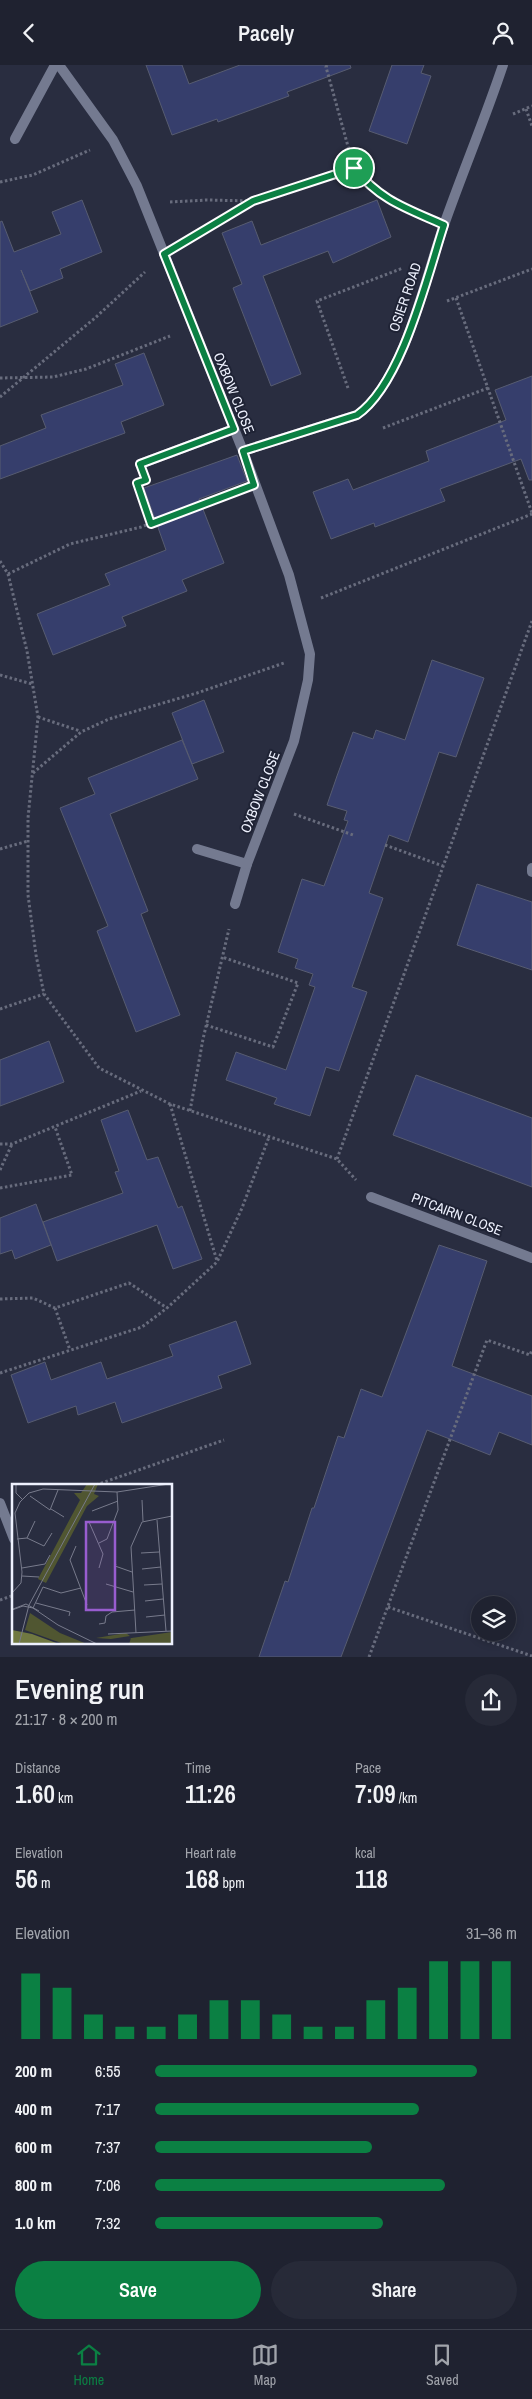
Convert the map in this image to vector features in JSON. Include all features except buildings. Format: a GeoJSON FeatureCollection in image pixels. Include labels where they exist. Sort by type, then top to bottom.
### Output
{"type":"FeatureCollection","features":[{"type":"Feature","properties":{"kind":"street"},"geometry":{"type":"LineString","coordinates":[[15,139],[54,65]]}},
{"type":"Feature","properties":{"kind":"street","name":"OXBOW CLOSE"},"geometry":{"type":"LineString","coordinates":[[59,65],[113,140],[144,204],[243,451],[299,606],[310,654],[308,680],[294,741],[247,864],[235,904]]}},
{"type":"Feature","properties":{"kind":"street","name":"OSIER ROAD"},"geometry":{"type":"LineString","coordinates":[[243,451],[357,415],[368,408],[389,379],[416,313],[444,225],[503,65]]}},
{"type":"Feature","properties":{"kind":"street"},"geometry":{"type":"LineString","coordinates":[[140,464],[234,429]]}},
{"type":"Feature","properties":{"kind":"street"},"geometry":{"type":"LineString","coordinates":[[198,849],[247,864]]}},
{"type":"Feature","properties":{"kind":"street","name":"PITCAIRN CLOSE"},"geometry":{"type":"LineString","coordinates":[[371,1197],[532,1258]]}},
{"type":"Feature","properties":{"kind":"street"},"geometry":{"type":"LineString","coordinates":[[0,1503],[10,1517]]}},
{"type":"Feature","properties":{"kind":"path"},"geometry":{"type":"LineString","coordinates":[[326,66],[354,168],[369,186],[390,201],[444,225]]}},
{"type":"Feature","properties":{"kind":"path"},"geometry":{"type":"LineString","coordinates":[[526,109],[532,127]]}},
{"type":"Feature","properties":{"kind":"path"},"geometry":{"type":"LineString","coordinates":[[0,182],[33,175],[113,140]]}},
{"type":"Feature","properties":{"kind":"path"},"geometry":{"type":"LineString","coordinates":[[0,397],[28,376],[95,318],[164,254],[253,201],[354,168]]}},
{"type":"Feature","properties":{"kind":"path"},"geometry":{"type":"LineString","coordinates":[[144,204],[207,200],[253,201]]}},
{"type":"Feature","properties":{"kind":"path"},"geometry":{"type":"LineString","coordinates":[[434,256],[318,301],[357,415],[369,426],[382,428],[488,388]]}},
{"type":"Feature","properties":{"kind":"path"},"geometry":{"type":"LineString","coordinates":[[416,313],[532,269]]}},
{"type":"Feature","properties":{"kind":"path"},"geometry":{"type":"LineString","coordinates":[[299,606],[532,513],[456,298]]}},
{"type":"Feature","properties":{"kind":"path"},"geometry":{"type":"LineString","coordinates":[[0,377],[53,377],[86,369],[192,327]]}},
{"type":"Feature","properties":{"kind":"path"},"geometry":{"type":"LineString","coordinates":[[140,464],[146,480],[137,483],[151,524]]}},
{"type":"Feature","properties":{"kind":"path"},"geometry":{"type":"LineString","coordinates":[[8,575],[70,544],[151,524],[254,485]]}},
{"type":"Feature","properties":{"kind":"path"},"geometry":{"type":"LineString","coordinates":[[0,561],[8,575],[38,717],[28,818],[28,895],[36,955],[44,993],[99,1068],[142,1091],[190,1111],[337,1159],[371,1197]]}},
{"type":"Feature","properties":{"kind":"path"},"geometry":{"type":"LineString","coordinates":[[337,1159],[532,621]]}},
{"type":"Feature","properties":{"kind":"path"},"geometry":{"type":"LineString","coordinates":[[33,773],[81,732],[109,719],[198,693],[310,654]]}},
{"type":"Feature","properties":{"kind":"path"},"geometry":{"type":"LineString","coordinates":[[0,675],[32,684]]}},
{"type":"Feature","properties":{"kind":"path"},"geometry":{"type":"LineString","coordinates":[[38,717],[81,732]]}},
{"type":"Feature","properties":{"kind":"path"},"geometry":{"type":"LineString","coordinates":[[269,806],[353,835]]}},
{"type":"Feature","properties":{"kind":"path"},"geometry":{"type":"LineString","coordinates":[[0,849],[28,841]]}},
{"type":"Feature","properties":{"kind":"path"},"geometry":{"type":"LineString","coordinates":[[385,845],[443,866]]}},
{"type":"Feature","properties":{"kind":"path"},"geometry":{"type":"LineString","coordinates":[[190,1111],[206,1025],[235,904]]}},
{"type":"Feature","properties":{"kind":"path"},"geometry":{"type":"LineString","coordinates":[[206,1025],[273,1047],[298,983],[222,957]]}},
{"type":"Feature","properties":{"kind":"path"},"geometry":{"type":"LineString","coordinates":[[0,1009],[44,993]]}},
{"type":"Feature","properties":{"kind":"path"},"geometry":{"type":"LineString","coordinates":[[0,1144],[12,1144],[142,1091]]}},
{"type":"Feature","properties":{"kind":"path"},"geometry":{"type":"LineString","coordinates":[[170,1103],[217,1262]]}},
{"type":"Feature","properties":{"kind":"path"},"geometry":{"type":"LineString","coordinates":[[0,1189],[72,1175],[55,1127]]}},
{"type":"Feature","properties":{"kind":"path"},"geometry":{"type":"LineString","coordinates":[[0,1373],[142,1327],[167,1308],[217,1262],[242,1208],[269,1137]]}},
{"type":"Feature","properties":{"kind":"path"},"geometry":{"type":"LineString","coordinates":[[0,1170],[12,1144]]}},
{"type":"Feature","properties":{"kind":"path"},"geometry":{"type":"LineString","coordinates":[[55,1308],[130,1283],[167,1308]]}},
{"type":"Feature","properties":{"kind":"path"},"geometry":{"type":"LineString","coordinates":[[0,1299],[33,1297],[55,1308],[70,1350]]}},
{"type":"Feature","properties":{"kind":"path"},"geometry":{"type":"LineString","coordinates":[[369,1657],[487,1340],[530,1355],[532,1350]]}},
{"type":"Feature","properties":{"kind":"path"},"geometry":{"type":"LineString","coordinates":[[99,1484],[224,1440]]}},
{"type":"Feature","properties":{"kind":"path"},"geometry":{"type":"LineString","coordinates":[[0,1600],[12,1596]]}},
{"type":"Feature","properties":{"kind":"path"},"geometry":{"type":"LineString","coordinates":[[388,1607],[532,1656]]}},
{"type":"Feature","properties":{"kind":"route"},"geometry":{"type":"LineString","coordinates":[[354,168],[369,186],[390,201],[444,225],[416,313],[389,379],[368,408],[357,415],[243,451],[254,485],[151,524],[137,483],[146,480],[140,464],[234,429],[164,254],[253,201],[354,168]]}}]}
